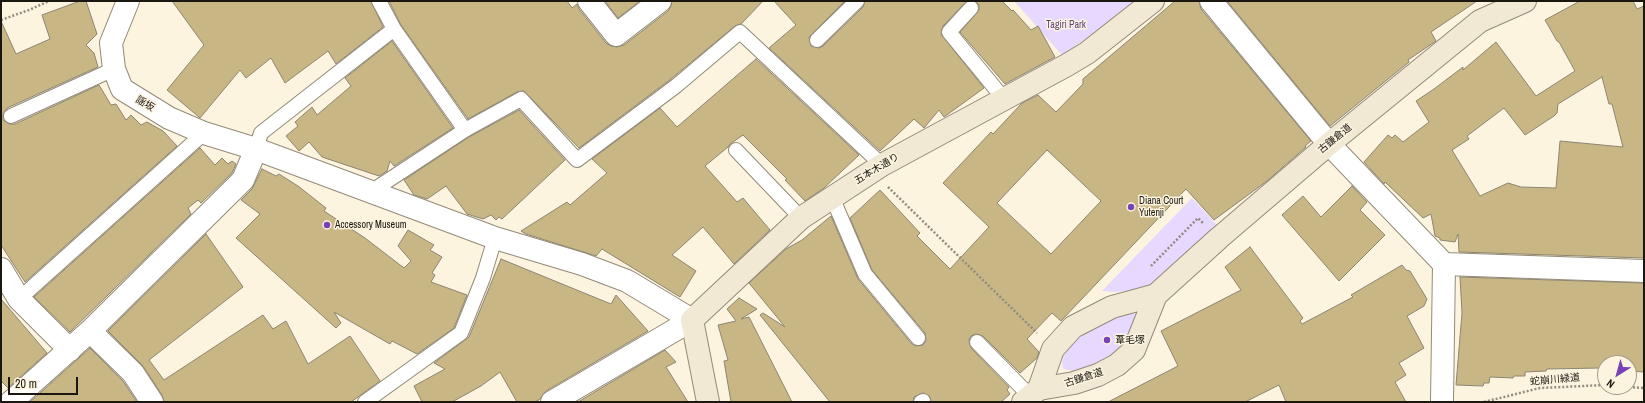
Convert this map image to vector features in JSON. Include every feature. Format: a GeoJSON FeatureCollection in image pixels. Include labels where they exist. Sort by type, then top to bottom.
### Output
{"type":"FeatureCollection","features":[{"type":"Feature","properties":{"kind":"street","name":"謡坂"},"geometry":{"type":"LineString","coordinates":[[128,1],[111,43],[114,69],[122,89],[169,118],[204,133],[256,149],[495,238],[582,264],[627,280],[692,320]]}},
{"type":"Feature","properties":{"kind":"street"},"geometry":{"type":"LineString","coordinates":[[589,1],[616,35],[660,1]]}},
{"type":"Feature","properties":{"kind":"street","name":"五本木通り"},"geometry":{"type":"LineString","coordinates":[[692,320],[802,218],[832,197],[877,169],[1088,53],[1153,1]]}},
{"type":"Feature","properties":{"kind":"street"},"geometry":{"type":"LineString","coordinates":[[1211,1],[1329,144],[1444,264],[1644,271]]}},
{"type":"Feature","properties":{"kind":"street","name":"古鎌倉道"},"geometry":{"type":"LineString","coordinates":[[1034,397],[1098,375],[1117,365],[1134,350],[1156,295],[1219,238],[1329,144],[1480,21],[1525,1]]}},
{"type":"Feature","properties":{"kind":"street"},"geometry":{"type":"LineString","coordinates":[[11,402],[90,331],[243,180],[256,149]]}},
{"type":"Feature","properties":{"kind":"street"},"geometry":{"type":"LineString","coordinates":[[1442,402],[1444,264]]}},
{"type":"Feature","properties":{"kind":"street"},"geometry":{"type":"LineString","coordinates":[[1,268],[19,298],[70,350]]}},
{"type":"Feature","properties":{"kind":"street","name":"古鎌倉道"},"geometry":{"type":"LineString","coordinates":[[1034,397],[1053,349],[1073,327],[1112,307],[1156,295]]}},
{"type":"Feature","properties":{"kind":"street"},"geometry":{"type":"LineString","coordinates":[[558,401],[692,320],[708,402]]}},
{"type":"Feature","properties":{"kind":"street"},"geometry":{"type":"LineString","coordinates":[[90,331],[133,373],[152,402]]}},
{"type":"Feature","properties":{"kind":"lane"},"geometry":{"type":"LineString","coordinates":[[379,1],[394,29],[465,130]]}},
{"type":"Feature","properties":{"kind":"lane"},"geometry":{"type":"LineString","coordinates":[[817,40],[858,1]]}},
{"type":"Feature","properties":{"kind":"lane"},"geometry":{"type":"LineString","coordinates":[[971,8],[949,32],[1004,99]]}},
{"type":"Feature","properties":{"kind":"lane"},"geometry":{"type":"LineString","coordinates":[[256,149],[261,133],[394,29]]}},
{"type":"Feature","properties":{"kind":"lane"},"geometry":{"type":"LineString","coordinates":[[372,191],[465,130],[521,99],[577,160],[676,86],[740,32],[877,169]]}},
{"type":"Feature","properties":{"kind":"lane"},"geometry":{"type":"LineString","coordinates":[[11,116],[114,69]]}},
{"type":"Feature","properties":{"kind":"lane"},"geometry":{"type":"LineString","coordinates":[[19,298],[204,133]]}},
{"type":"Feature","properties":{"kind":"lane"},"geometry":{"type":"LineString","coordinates":[[736,150],[802,218]]}},
{"type":"Feature","properties":{"kind":"lane"},"geometry":{"type":"LineString","coordinates":[[832,197],[866,274],[918,338]]}},
{"type":"Feature","properties":{"kind":"lane"},"geometry":{"type":"LineString","coordinates":[[365,402],[461,333],[483,278],[495,238]]}},
{"type":"Feature","properties":{"kind":"lane"},"geometry":{"type":"LineString","coordinates":[[977,342],[1034,397]]}},
{"type":"Feature","properties":{"kind":"path"},"geometry":{"type":"LineString","coordinates":[[1,20],[49,1]]}},
{"type":"Feature","properties":{"kind":"path"},"geometry":{"type":"LineString","coordinates":[[877,169],[1053,349]]}},
{"type":"Feature","properties":{"kind":"path","name":"蛇崩川緑道"},"geometry":{"type":"LineString","coordinates":[[1484,402],[1540,388],[1597,385]]}},
{"type":"Feature","properties":{"kind":"green space","name":"Tagiri Park"},"geometry":{"type":"Polygon","coordinates":[[[1014,1],[1135,1],[1103,27],[1062,55],[1014,1]]]}},
{"type":"Feature","properties":{"kind":"green space"},"geometry":{"type":"Polygon","coordinates":[[[1192,198],[1218,226],[1153,288],[1116,292],[1102,291],[1192,198]]]}},
{"type":"Feature","properties":{"kind":"green space"},"geometry":{"type":"Polygon","coordinates":[[[1128,313],[1136,314],[1136,320],[1126,345],[1112,357],[1087,368],[1073,371],[1063,369],[1063,357],[1068,348],[1078,337],[1094,327],[1128,313]]]}},
{"type":"Feature","properties":{"kind":"building"},"geometry":{"type":"Polygon","coordinates":[[[80,1],[86,1],[97,34],[86,45],[94,53],[98,67],[7,108],[3,115],[3,120],[10,124],[15,124],[99,85],[111,105],[116,104],[126,120],[131,115],[141,125],[147,122],[163,131],[177,146],[25,282],[1,245],[1,21],[16,54],[50,39],[42,15],[80,1]]]}},
{"type":"Feature","properties":{"kind":"building"},"geometry":{"type":"Polygon","coordinates":[[[172,1],[371,1],[383,27],[336,64],[328,51],[285,83],[271,58],[246,78],[240,70],[200,118],[167,90],[204,45],[172,1]]]}},
{"type":"Feature","properties":{"kind":"building"},"geometry":{"type":"Polygon","coordinates":[[[389,1],[567,1],[572,8],[577,4],[579,9],[606,43],[617,47],[624,45],[668,11],[672,1],[763,1],[741,24],[735,26],[671,79],[579,148],[524,91],[517,92],[468,119],[401,25],[389,1]]]}},
{"type":"Feature","properties":{"kind":"building"},"geometry":{"type":"Polygon","coordinates":[[[605,1],[640,1],[618,18],[605,1]]]}},
{"type":"Feature","properties":{"kind":"building"},"geometry":{"type":"Polygon","coordinates":[[[774,1],[845,1],[809,37],[811,46],[819,48],[823,46],[863,7],[865,1],[967,1],[943,26],[941,34],[984,88],[944,117],[939,110],[924,128],[914,119],[880,151],[769,48],[796,25],[774,1]]]}},
{"type":"Feature","properties":{"kind":"building"},"geometry":{"type":"Polygon","coordinates":[[[975,1],[1002,1],[1012,11],[1013,10],[1031,30],[1038,26],[1055,57],[1005,84],[960,32],[979,10],[979,5],[975,1]]]}},
{"type":"Feature","properties":{"kind":"building"},"geometry":{"type":"Polygon","coordinates":[[[1175,1],[1199,1],[1201,9],[1311,141],[1267,181],[1214,220],[1186,189],[1061,321],[1052,313],[1027,339],[1039,352],[1037,358],[1020,373],[983,336],[975,334],[971,336],[969,340],[971,348],[1009,387],[1007,390],[1010,394],[1001,402],[931,402],[930,397],[923,393],[914,397],[913,402],[830,402],[760,315],[763,313],[785,327],[749,283],[786,249],[802,240],[831,216],[858,279],[911,343],[915,346],[923,345],[926,341],[925,333],[872,270],[850,218],[880,190],[920,233],[917,236],[950,269],[989,227],[943,183],[991,132],[993,134],[1022,103],[1038,95],[1056,112],[1083,84],[1083,79],[1175,1]],[[1047,150],[997,203],[1051,254],[1101,201],[1047,150]]]}},
{"type":"Feature","properties":{"kind":"building"},"geometry":{"type":"Polygon","coordinates":[[[1227,1],[1477,1],[1431,32],[1436,41],[1408,60],[1409,62],[1330,126],[1227,1]]]}},
{"type":"Feature","properties":{"kind":"building"},"geometry":{"type":"Polygon","coordinates":[[[1580,1],[1633,1],[1637,9],[1644,6],[1644,258],[1459,252],[1458,234],[1455,242],[1440,240],[1440,238],[1435,236],[1431,214],[1423,218],[1385,182],[1384,184],[1364,162],[1388,135],[1392,138],[1395,135],[1403,142],[1429,122],[1416,101],[1463,67],[1463,70],[1496,42],[1536,96],[1575,71],[1545,20],[1580,1]],[[1602,77],[1558,104],[1557,113],[1554,116],[1525,135],[1504,108],[1467,136],[1469,139],[1452,150],[1480,196],[1508,183],[1521,187],[1556,188],[1560,141],[1623,147],[1612,104],[1609,104],[1602,77]]]}},
{"type":"Feature","properties":{"kind":"building"},"geometry":{"type":"Polygon","coordinates":[[[392,41],[453,128],[394,166],[390,161],[387,171],[379,176],[322,157],[309,142],[299,151],[286,136],[298,126],[295,122],[312,107],[317,115],[351,86],[345,78],[392,41]]]}},
{"type":"Feature","properties":{"kind":"building"},"geometry":{"type":"Polygon","coordinates":[[[756,59],[859,155],[824,188],[805,201],[785,180],[787,179],[743,135],[730,144],[705,166],[737,202],[743,198],[770,230],[734,264],[703,227],[672,255],[696,271],[680,297],[602,249],[596,256],[526,234],[521,231],[567,202],[570,205],[607,173],[592,159],[660,108],[677,127],[756,59]]]}},
{"type":"Feature","properties":{"kind":"building"},"geometry":{"type":"Polygon","coordinates":[[[519,110],[565,160],[502,219],[499,217],[496,220],[491,215],[483,219],[467,214],[446,186],[427,199],[414,195],[404,180],[469,137],[519,110]]]}},
{"type":"Feature","properties":{"kind":"building"},"geometry":{"type":"Polygon","coordinates":[[[200,148],[215,165],[222,158],[228,164],[232,161],[236,164],[232,173],[201,203],[198,200],[188,208],[191,214],[70,332],[34,297],[200,148]]]}},
{"type":"Feature","properties":{"kind":"building"},"geometry":{"type":"Polygon","coordinates":[[[262,169],[276,176],[279,174],[298,186],[326,208],[324,211],[365,238],[404,268],[411,261],[398,246],[408,230],[434,245],[430,250],[442,257],[432,273],[435,275],[431,282],[467,295],[454,328],[417,354],[392,341],[390,344],[334,312],[341,323],[336,328],[236,238],[260,214],[241,200],[252,189],[262,169]]]}},
{"type":"Feature","properties":{"kind":"building"},"geometry":{"type":"Polygon","coordinates":[[[1352,186],[1367,202],[1360,210],[1385,235],[1339,281],[1282,215],[1303,196],[1321,217],[1352,186]]]}},
{"type":"Feature","properties":{"kind":"building"},"geometry":{"type":"Polygon","coordinates":[[[206,234],[243,287],[149,360],[164,380],[263,315],[273,329],[286,321],[308,364],[350,336],[380,381],[351,402],[164,402],[162,395],[143,366],[108,331],[206,234]]]}},
{"type":"Feature","properties":{"kind":"building"},"geometry":{"type":"Polygon","coordinates":[[[1250,247],[1303,318],[1300,321],[1302,324],[1353,297],[1351,295],[1402,265],[1406,270],[1410,271],[1427,299],[1424,306],[1407,316],[1424,348],[1399,363],[1406,375],[1395,382],[1406,402],[1286,402],[1279,385],[1245,402],[1108,402],[1178,366],[1161,331],[1241,290],[1225,267],[1250,247]]]}},
{"type":"Feature","properties":{"kind":"building"},"geometry":{"type":"Polygon","coordinates":[[[501,259],[611,304],[616,295],[648,331],[546,391],[540,399],[535,402],[517,402],[500,372],[481,386],[452,402],[422,402],[414,386],[445,369],[434,363],[469,337],[501,259]]]}},
{"type":"Feature","properties":{"kind":"building"},"geometry":{"type":"Polygon","coordinates":[[[1460,277],[1644,283],[1644,372],[1637,372],[1637,355],[1597,355],[1597,368],[1547,369],[1546,371],[1525,372],[1525,376],[1514,376],[1513,378],[1490,377],[1489,383],[1484,383],[1483,386],[1456,385],[1462,313],[1460,277]]]}},
{"type":"Feature","properties":{"kind":"building"},"geometry":{"type":"Polygon","coordinates":[[[739,298],[757,309],[741,319],[749,317],[792,402],[731,402],[724,361],[728,360],[718,325],[736,321],[727,309],[739,298]]]}},
{"type":"Feature","properties":{"kind":"building"},"geometry":{"type":"Polygon","coordinates":[[[1,299],[47,353],[8,388],[1,381],[1,299]]]}},
{"type":"Feature","properties":{"kind":"building"},"geometry":{"type":"Polygon","coordinates":[[[90,348],[123,381],[137,402],[30,402],[90,348]]]}},
{"type":"Feature","properties":{"kind":"building"},"geometry":{"type":"Polygon","coordinates":[[[665,350],[676,362],[666,367],[688,402],[578,402],[665,350]]]}},
{"type":"Feature","properties":{"kind":"place","name":"Diana Court Yutenji"},"geometry":{"type":"Point","coordinates":[1131,207]}},
{"type":"Feature","properties":{"kind":"place","name":"Accessory Museum"},"geometry":{"type":"Point","coordinates":[327,225]}},
{"type":"Feature","properties":{"kind":"place","name":"葦毛塚"},"geometry":{"type":"Point","coordinates":[1107,340]}}]}
